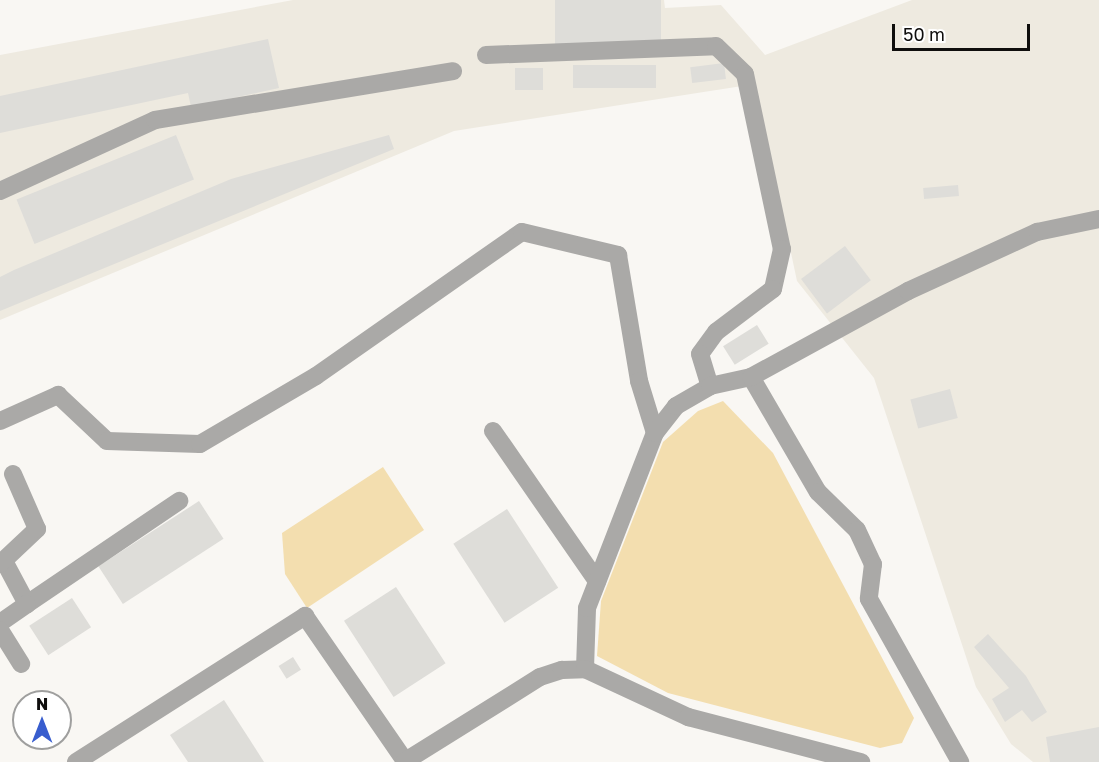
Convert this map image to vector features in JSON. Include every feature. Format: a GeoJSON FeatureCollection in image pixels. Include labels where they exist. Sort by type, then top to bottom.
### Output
{"type":"FeatureCollection","features":[{"type":"Feature","properties":{"kind":"street"},"geometry":{"type":"LineString","coordinates":[[486,55],[717,46],[746,74],[782,249],[772,289],[716,332],[699,354],[710,386]]}},
{"type":"Feature","properties":{"kind":"street"},"geometry":{"type":"LineString","coordinates":[[0,191],[155,120],[453,71]]}},
{"type":"Feature","properties":{"kind":"street"},"geometry":{"type":"LineString","coordinates":[[585,669],[587,609],[655,433],[676,406],[710,386],[751,377],[908,291],[1037,232],[1099,219]]}},
{"type":"Feature","properties":{"kind":"street"},"geometry":{"type":"LineString","coordinates":[[0,422],[58,395],[107,441],[201,444],[316,376],[522,232],[618,255],[639,381],[655,433]]}},
{"type":"Feature","properties":{"kind":"street"},"geometry":{"type":"LineString","coordinates":[[751,377],[818,492],[857,530],[873,564],[869,599],[960,762]]}},
{"type":"Feature","properties":{"kind":"street"},"geometry":{"type":"LineString","coordinates":[[493,431],[597,581]]}},
{"type":"Feature","properties":{"kind":"street"},"geometry":{"type":"LineString","coordinates":[[13,474],[37,530],[2,562],[27,604]]}},
{"type":"Feature","properties":{"kind":"street"},"geometry":{"type":"LineString","coordinates":[[0,623],[178,501]]}},
{"type":"Feature","properties":{"kind":"street"},"geometry":{"type":"LineString","coordinates":[[76,762],[305,616],[404,762],[540,677],[562,670],[585,669],[688,717],[861,762]]}},
{"type":"Feature","properties":{"kind":"street"},"geometry":{"type":"LineString","coordinates":[[0,630],[21,664]]}},
{"type":"Feature","properties":{"kind":"shaded area"},"geometry":{"type":"Polygon","coordinates":[[[293,0],[664,0],[665,8],[721,5],[765,55],[912,0],[1099,0],[1099,762],[1033,762],[1011,744],[976,687],[874,378],[797,281],[755,84],[454,131],[0,320],[0,55],[293,0]]]}},
{"type":"Feature","properties":{"kind":"shaded area"},"geometry":{"type":"Polygon","coordinates":[[[723,401],[773,453],[914,718],[902,743],[880,748],[668,693],[597,656],[601,601],[663,442],[698,411],[723,401]]]}},
{"type":"Feature","properties":{"kind":"shaded area"},"geometry":{"type":"Polygon","coordinates":[[[383,467],[424,530],[307,608],[285,574],[282,533],[383,467]]]}},
{"type":"Feature","properties":{"kind":"building"},"geometry":{"type":"Polygon","coordinates":[[[555,0],[661,0],[661,46],[555,46],[555,0]]]}},
{"type":"Feature","properties":{"kind":"building"},"geometry":{"type":"Polygon","coordinates":[[[268,39],[279,88],[191,107],[188,93],[0,133],[0,96],[268,39]]]}},
{"type":"Feature","properties":{"kind":"building"},"geometry":{"type":"Polygon","coordinates":[[[724,63],[726,79],[692,83],[690,67],[724,63]]]}},
{"type":"Feature","properties":{"kind":"building"},"geometry":{"type":"Polygon","coordinates":[[[573,65],[656,65],[656,88],[573,88],[573,65]]]}},
{"type":"Feature","properties":{"kind":"building"},"geometry":{"type":"Polygon","coordinates":[[[515,68],[543,68],[543,90],[515,90],[515,68]]]}},
{"type":"Feature","properties":{"kind":"building"},"geometry":{"type":"Polygon","coordinates":[[[176,135],[194,180],[35,244],[17,199],[176,135]]]}},
{"type":"Feature","properties":{"kind":"building"},"geometry":{"type":"Polygon","coordinates":[[[389,135],[394,149],[0,311],[0,277],[14,270],[231,179],[389,135]]]}},
{"type":"Feature","properties":{"kind":"building"},"geometry":{"type":"Polygon","coordinates":[[[958,185],[959,196],[924,199],[923,188],[958,185]]]}},
{"type":"Feature","properties":{"kind":"building"},"geometry":{"type":"Polygon","coordinates":[[[845,246],[871,280],[827,313],[801,279],[845,246]]]}},
{"type":"Feature","properties":{"kind":"building"},"geometry":{"type":"Polygon","coordinates":[[[757,325],[769,344],[735,365],[723,346],[757,325]]]}},
{"type":"Feature","properties":{"kind":"building"},"geometry":{"type":"Polygon","coordinates":[[[950,389],[958,418],[918,429],[910,400],[950,389]]]}},
{"type":"Feature","properties":{"kind":"building"},"geometry":{"type":"Polygon","coordinates":[[[199,501],[224,539],[123,604],[98,566],[199,501]]]}},
{"type":"Feature","properties":{"kind":"building"},"geometry":{"type":"Polygon","coordinates":[[[507,509],[558,588],[505,623],[453,544],[507,509]]]}},
{"type":"Feature","properties":{"kind":"building"},"geometry":{"type":"Polygon","coordinates":[[[396,587],[446,663],[394,697],[344,621],[396,587]]]}},
{"type":"Feature","properties":{"kind":"building"},"geometry":{"type":"Polygon","coordinates":[[[72,598],[91,627],[48,655],[29,626],[72,598]]]}},
{"type":"Feature","properties":{"kind":"building"},"geometry":{"type":"Polygon","coordinates":[[[988,634],[1026,676],[1047,712],[1032,722],[1022,710],[1005,722],[992,699],[1009,688],[974,647],[988,634]]]}},
{"type":"Feature","properties":{"kind":"building"},"geometry":{"type":"Polygon","coordinates":[[[293,657],[301,670],[287,679],[279,666],[293,657]]]}},
{"type":"Feature","properties":{"kind":"building"},"geometry":{"type":"Polygon","coordinates":[[[224,700],[264,762],[188,762],[170,735],[224,700]]]}},
{"type":"Feature","properties":{"kind":"building"},"geometry":{"type":"Polygon","coordinates":[[[1099,727],[1099,762],[1050,762],[1046,737],[1099,727]]]}}]}
